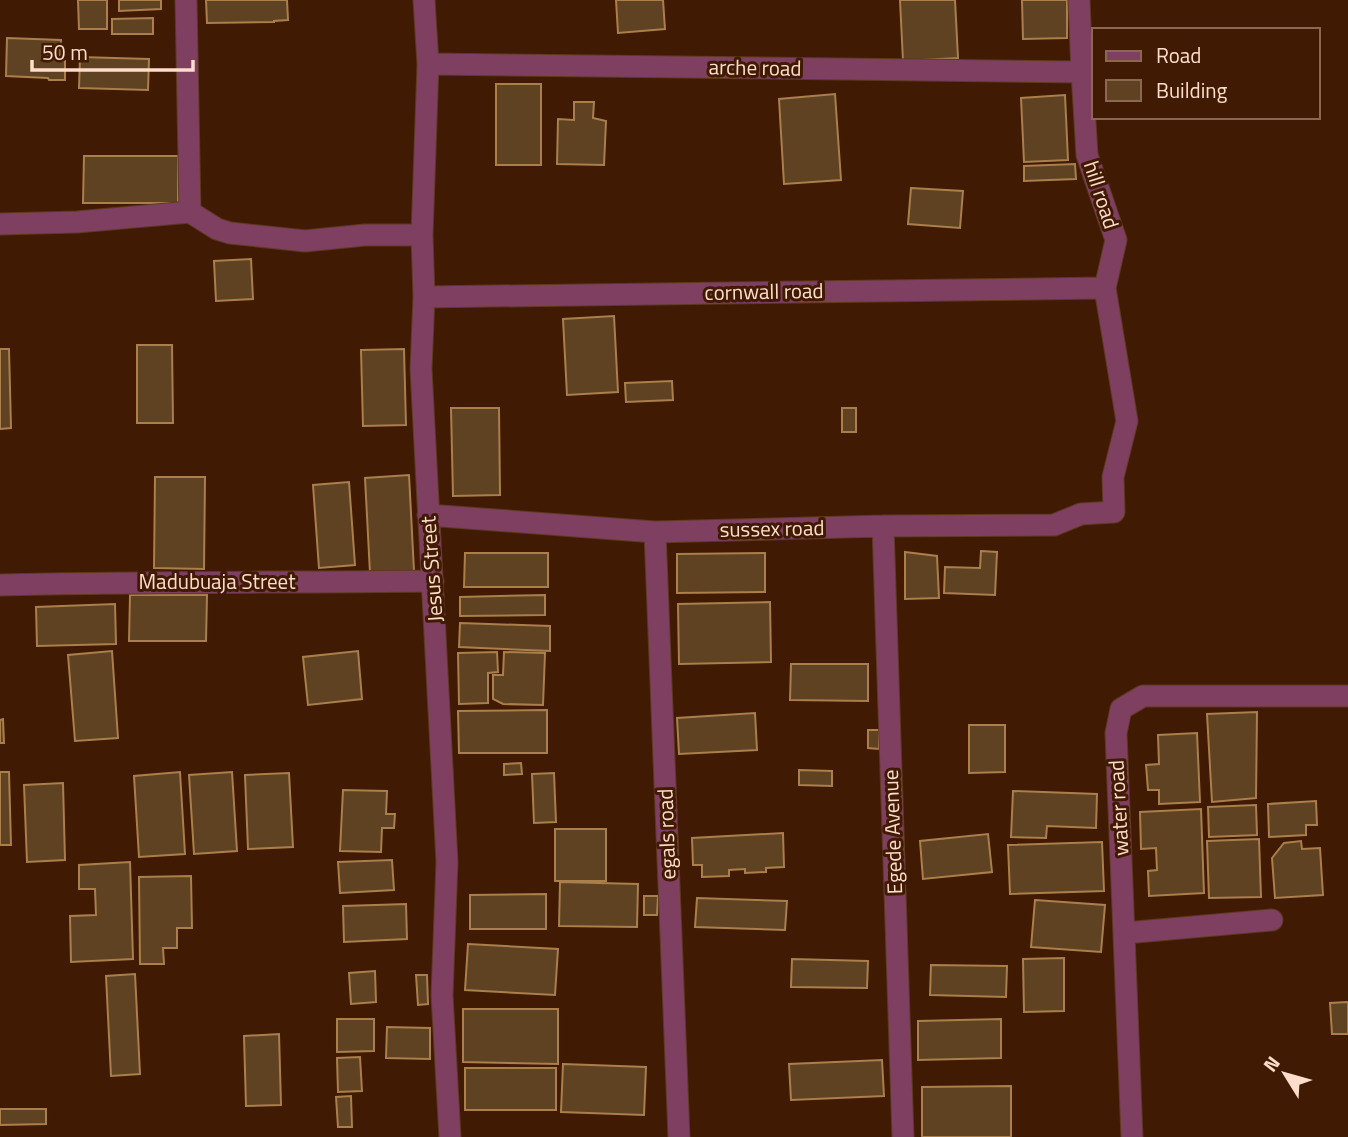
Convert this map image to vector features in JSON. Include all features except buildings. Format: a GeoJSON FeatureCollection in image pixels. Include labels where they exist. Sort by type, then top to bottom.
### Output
{"type":"FeatureCollection","features":[{"type":"Feature","properties":{"kind":"street"},"geometry":{"type":"LineString","coordinates":[[187,0],[190,212]]}},
{"type":"Feature","properties":{"kind":"street","name":"Jesus Street"},"geometry":{"type":"LineString","coordinates":[[424,0],[428,64],[421,369],[447,862],[442,995],[450,1137]]}},
{"type":"Feature","properties":{"kind":"street","name":"hill road"},"geometry":{"type":"LineString","coordinates":[[1079,0],[1087,155],[1116,240],[1105,288],[1126,421],[1112,477],[1114,512]]}},
{"type":"Feature","properties":{"kind":"street","name":"arche road"},"geometry":{"type":"LineString","coordinates":[[428,64],[1082,72]]}},
{"type":"Feature","properties":{"kind":"street"},"geometry":{"type":"LineString","coordinates":[[0,224],[77,222],[190,212],[217,229],[230,233],[305,241],[365,235],[422,235]]}},
{"type":"Feature","properties":{"kind":"street","name":"cornwall road"},"geometry":{"type":"LineString","coordinates":[[424,297],[1105,288]]}},
{"type":"Feature","properties":{"kind":"street","name":"sussex road"},"geometry":{"type":"LineString","coordinates":[[428,514],[655,532],[1054,525],[1081,514],[1114,512]]}},
{"type":"Feature","properties":{"kind":"street","name":"Egede Avenue"},"geometry":{"type":"LineString","coordinates":[[883,526],[904,1137]]}},
{"type":"Feature","properties":{"kind":"street","name":"egals road"},"geometry":{"type":"LineString","coordinates":[[655,532],[679,1137]]}},
{"type":"Feature","properties":{"kind":"street","name":"Madubuaja Street"},"geometry":{"type":"LineString","coordinates":[[0,584],[433,581]]}},
{"type":"Feature","properties":{"kind":"street","name":"water road"},"geometry":{"type":"LineString","coordinates":[[1132,1137],[1116,733],[1121,709],[1143,696],[1348,696]]}},
{"type":"Feature","properties":{"kind":"street"},"geometry":{"type":"LineString","coordinates":[[1125,933],[1272,920]]}}]}
